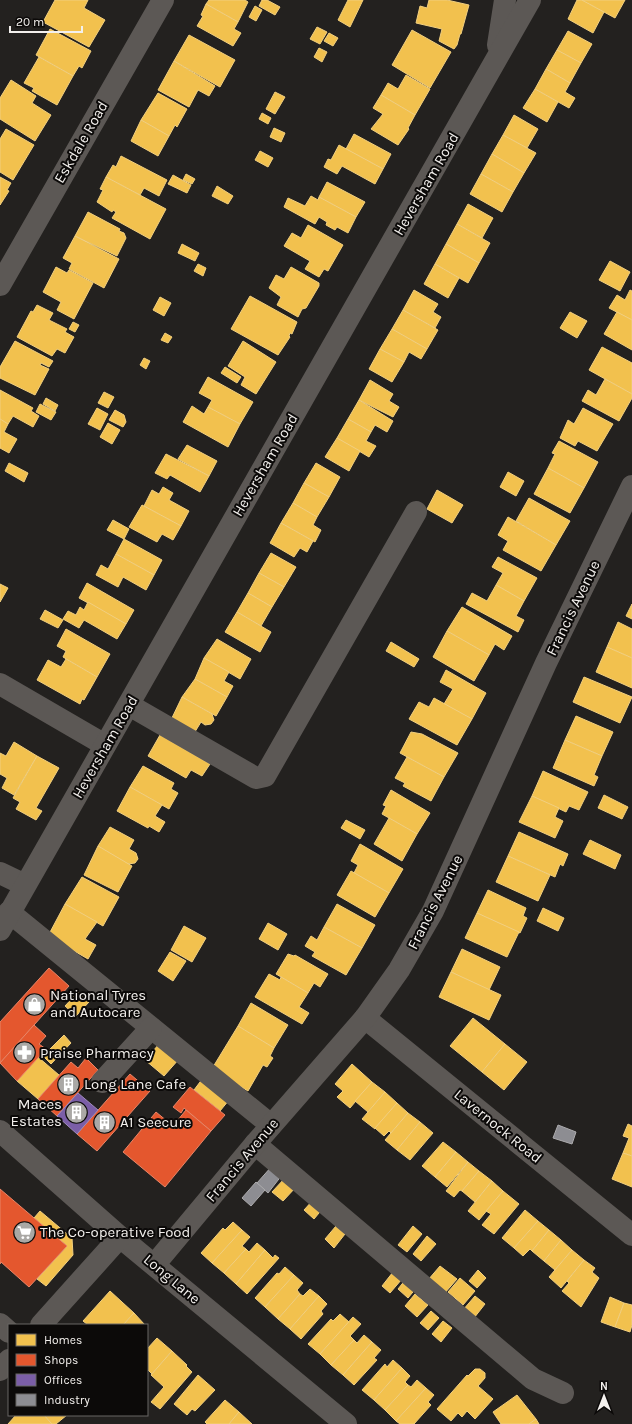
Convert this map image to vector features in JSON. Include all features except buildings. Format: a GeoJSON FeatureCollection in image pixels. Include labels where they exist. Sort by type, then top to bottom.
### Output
{"type":"FeatureCollection","features":[{"type":"Feature","properties":{"kind":"street","name":"Eskdale Road"},"geometry":{"type":"LineString","coordinates":[[0,284],[163,0]]}},
{"type":"Feature","properties":{"kind":"street"},"geometry":{"type":"LineString","coordinates":[[495,62],[505,0]]}},
{"type":"Feature","properties":{"kind":"street","name":"Heversham Road"},"geometry":{"type":"LineString","coordinates":[[5,921],[105,745],[130,705],[530,0]]}},
{"type":"Feature","properties":{"kind":"street","name":"Francis Avenue"},"geometry":{"type":"LineString","coordinates":[[155,1264],[271,1125],[365,1018],[399,970],[434,911],[546,663],[632,486]]}},
{"type":"Feature","properties":{"kind":"street"},"geometry":{"type":"LineString","coordinates":[[130,705],[256,778],[265,776],[416,512]]}},
{"type":"Feature","properties":{"kind":"street"},"geometry":{"type":"LineString","coordinates":[[0,684],[105,745]]}},
{"type":"Feature","properties":{"kind":"street"},"geometry":{"type":"LineString","coordinates":[[0,873],[25,885]]}},
{"type":"Feature","properties":{"kind":"street"},"geometry":{"type":"LineString","coordinates":[[5,921],[151,1028],[245,1102],[271,1125]]}},
{"type":"Feature","properties":{"kind":"street","name":"Lavernock Road"},"geometry":{"type":"LineString","coordinates":[[365,1018],[632,1235]]}},
{"type":"Feature","properties":{"kind":"street"},"geometry":{"type":"LineString","coordinates":[[102,1082],[151,1028]]}},
{"type":"Feature","properties":{"kind":"street","name":"Long Lane"},"geometry":{"type":"LineString","coordinates":[[0,1131],[120,1237],[155,1264],[346,1424]]}},
{"type":"Feature","properties":{"kind":"street"},"geometry":{"type":"LineString","coordinates":[[255,1144],[533,1379],[563,1392]]}},
{"type":"Feature","properties":{"kind":"street"},"geometry":{"type":"LineString","coordinates":[[42,1324],[120,1237]]}},
{"type":"Feature","properties":{"kind":"street"},"geometry":{"type":"LineString","coordinates":[[0,1324],[8,1331]]}},
{"type":"Feature","properties":{"kind":"street"},"geometry":{"type":"LineString","coordinates":[[0,1370],[8,1361]]}},
{"type":"Feature","properties":{"kind":"place","name":"National Tyres and Autocare"},"geometry":{"type":"Point","coordinates":[35,1004]}},
{"type":"Feature","properties":{"kind":"place","name":"Praise Pharmacy"},"geometry":{"type":"Point","coordinates":[25,1053]}},
{"type":"Feature","properties":{"kind":"place","name":"Long Lane Cafe"},"geometry":{"type":"Point","coordinates":[68,1084]}},
{"type":"Feature","properties":{"kind":"place","name":"Maces Estates"},"geometry":{"type":"Point","coordinates":[77,1113]}},
{"type":"Feature","properties":{"kind":"place","name":"A1 Seecure"},"geometry":{"type":"Point","coordinates":[105,1122]}},
{"type":"Feature","properties":{"kind":"place","name":"The Co-operative Food"},"geometry":{"type":"Point","coordinates":[25,1232]}}]}
